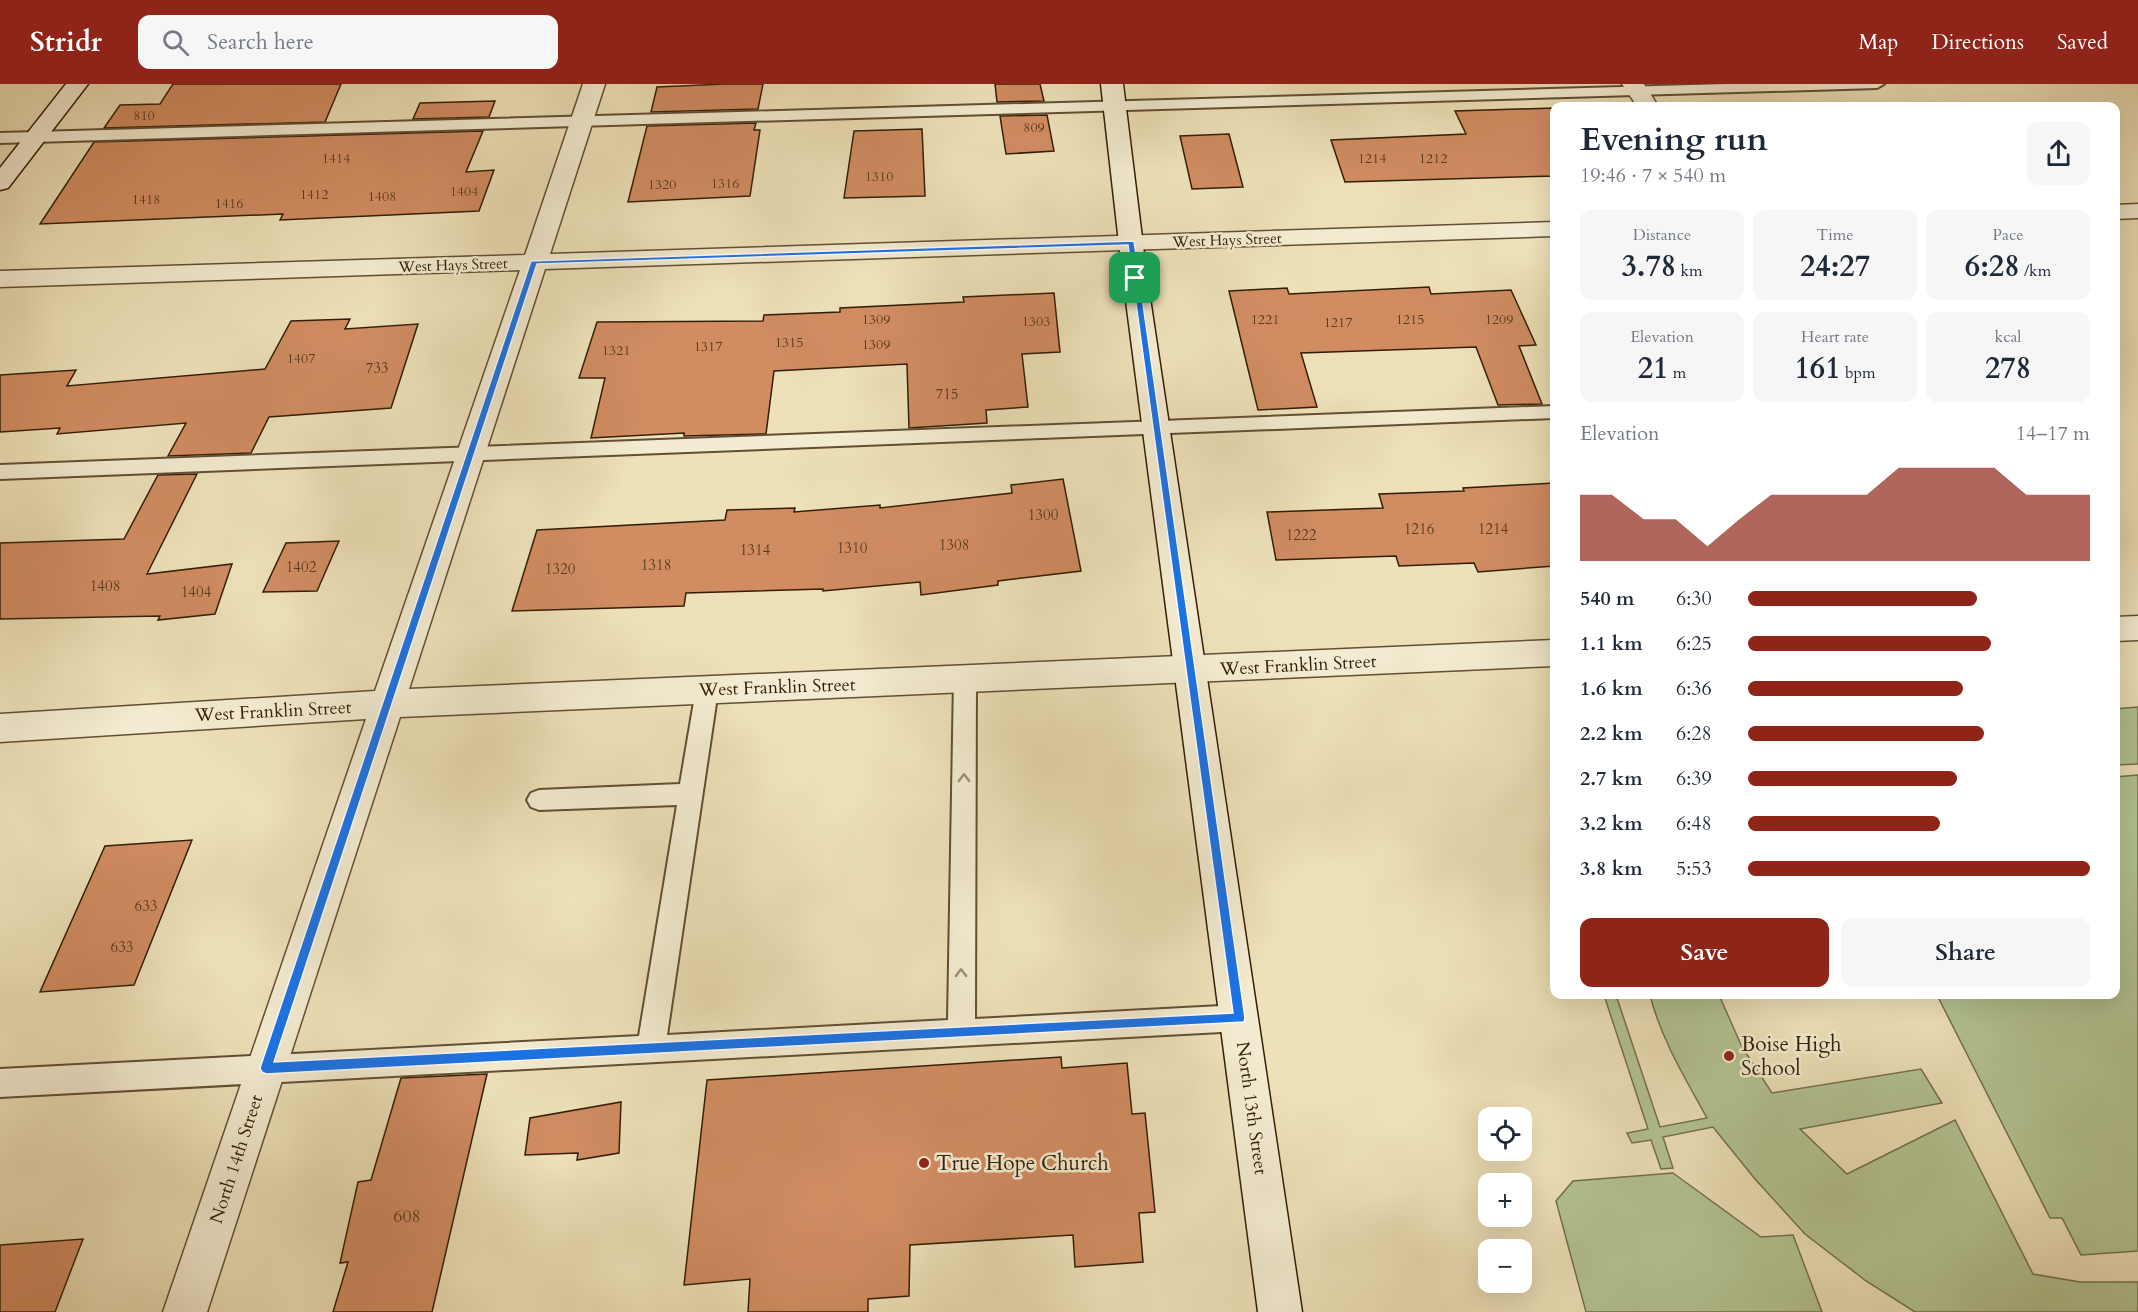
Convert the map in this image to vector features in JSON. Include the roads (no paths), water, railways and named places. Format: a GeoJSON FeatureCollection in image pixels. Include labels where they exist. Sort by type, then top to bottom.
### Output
{"type":"FeatureCollection","features":[{"type":"Feature","properties":{"kind":"street"},"geometry":{"type":"LineString","coordinates":[[0,183],[77,84]]}},
{"type":"Feature","properties":{"kind":"street","name":"North 14th Street"},"geometry":{"type":"LineString","coordinates":[[185,1312],[594,84]]}},
{"type":"Feature","properties":{"kind":"street","name":"North 13th Street"},"geometry":{"type":"LineString","coordinates":[[1113,95],[1156,429],[1192,669],[1280,1312]]}},
{"type":"Feature","properties":{"kind":"street"},"geometry":{"type":"LineString","coordinates":[[2120,212],[2138,211]]}},
{"type":"Feature","properties":{"kind":"street","name":"West Hays Street"},"geometry":{"type":"LineString","coordinates":[[0,279],[1550,229]]}},
{"type":"Feature","properties":{"kind":"street"},"geometry":{"type":"LineString","coordinates":[[2120,629],[2138,628]]}},
{"type":"Feature","properties":{"kind":"street","name":"West Franklin Street"},"geometry":{"type":"LineString","coordinates":[[0,728],[387,704],[1550,653]]}},
{"type":"Feature","properties":{"kind":"lane"},"geometry":{"type":"LineString","coordinates":[[0,138],[581,122],[1113,95],[1639,94],[1877,84]]}},
{"type":"Feature","properties":{"kind":"lane"},"geometry":{"type":"LineString","coordinates":[[0,472],[1550,412]]}},
{"type":"Feature","properties":{"kind":"lane"},"geometry":{"type":"LineString","coordinates":[[961,1032],[965,679]]}},
{"type":"Feature","properties":{"kind":"lane"},"geometry":{"type":"LineString","coordinates":[[651,1048],[707,690]]}},
{"type":"Feature","properties":{"kind":"lane"},"geometry":{"type":"LineString","coordinates":[[539,800],[691,794]]}},
{"type":"Feature","properties":{"kind":"lane"},"geometry":{"type":"LineString","coordinates":[[0,1083],[1240,1018]]}},
{"type":"Feature","properties":{"kind":"place","name":"Boise High School"},"geometry":{"type":"Point","coordinates":[1729,1056]}},
{"type":"Feature","properties":{"kind":"place","name":"True Hope Church"},"geometry":{"type":"Point","coordinates":[924,1163]}}]}
